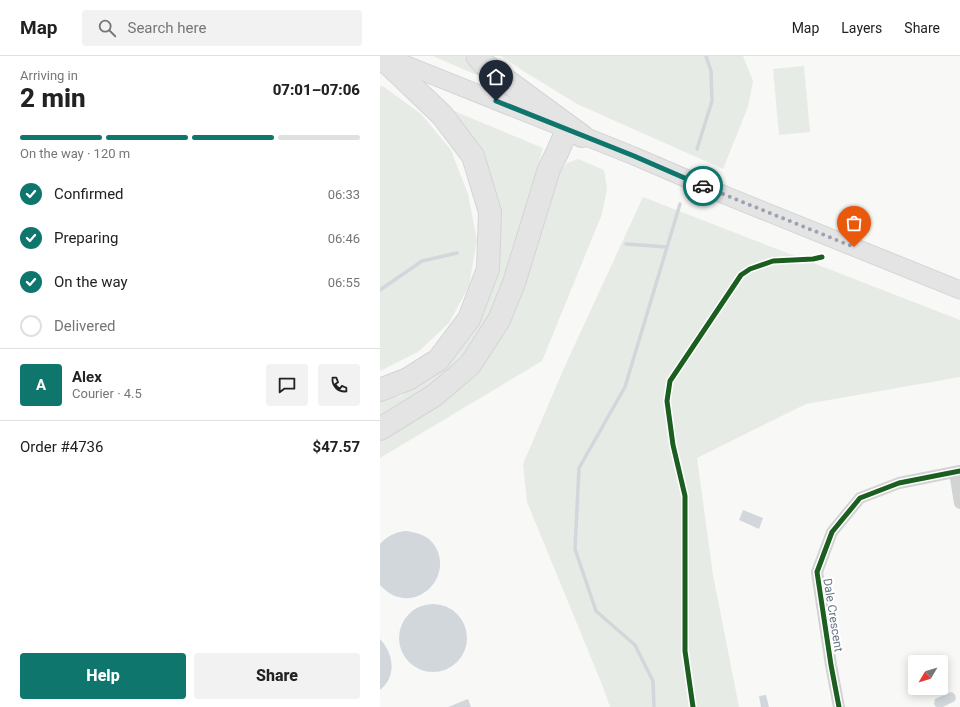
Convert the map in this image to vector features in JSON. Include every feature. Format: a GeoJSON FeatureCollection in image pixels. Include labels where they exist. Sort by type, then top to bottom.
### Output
{"type":"FeatureCollection","features":[{"type":"Feature","properties":{"kind":"highway"},"geometry":{"type":"LineString","coordinates":[[380,56],[442,115],[473,156],[490,212],[488,269],[468,319],[438,360],[408,379],[380,390]]}},
{"type":"Feature","properties":{"kind":"highway"},"geometry":{"type":"LineString","coordinates":[[380,429],[435,395],[470,365],[499,320],[514,283],[549,169],[557,153],[575,133],[484,64],[477,56]]}},
{"type":"Feature","properties":{"kind":"main road"},"geometry":{"type":"LineString","coordinates":[[384,56],[960,290]]}},
{"type":"Feature","properties":{"kind":"street"},"geometry":{"type":"LineString","coordinates":[[957,472],[960,503]]}},
{"type":"Feature","properties":{"kind":"street","name":"Dale Crescent"},"geometry":{"type":"LineString","coordinates":[[839,707],[817,572],[832,532],[860,498],[899,482],[957,472]]}},
{"type":"Feature","properties":{"kind":"shaded area"},"geometry":{"type":"Polygon","coordinates":[[[433,56],[463,56],[489,74],[488,80],[433,56]]]}},
{"type":"Feature","properties":{"kind":"shaded area"},"geometry":{"type":"Polygon","coordinates":[[[501,56],[743,56],[753,81],[748,107],[723,169],[577,104],[501,56]]]}},
{"type":"Feature","properties":{"kind":"shaded area"},"geometry":{"type":"Polygon","coordinates":[[[804,66],[810,132],[779,135],[773,69],[804,66]]]}},
{"type":"Feature","properties":{"kind":"shaded area"},"geometry":{"type":"Polygon","coordinates":[[[380,86],[384,87],[421,114],[451,150],[468,194],[477,240],[469,286],[449,323],[418,352],[380,371],[380,86]]]}},
{"type":"Feature","properties":{"kind":"shaded area"},"geometry":{"type":"Polygon","coordinates":[[[447,108],[543,148],[508,268],[490,321],[464,361],[380,420],[380,400],[401,396],[441,368],[497,257],[447,108]]]}},
{"type":"Feature","properties":{"kind":"shaded area"},"geometry":{"type":"Polygon","coordinates":[[[578,159],[604,170],[607,189],[602,214],[542,361],[380,458],[380,441],[392,435],[478,374],[513,313],[558,174],[567,163],[578,159]]]}},
{"type":"Feature","properties":{"kind":"shaded area"},"geometry":{"type":"Polygon","coordinates":[[[643,197],[960,320],[960,377],[806,404],[697,458],[713,575],[739,707],[610,707],[527,502],[523,464],[564,368],[643,197]]]}},
{"type":"Feature","properties":{"kind":"shaded area"},"geometry":{"type":"Polygon","coordinates":[[[743,510],[763,518],[759,529],[739,520],[743,510]]]}},
{"type":"Feature","properties":{"kind":"shaded area"},"geometry":{"type":"Polygon","coordinates":[[[406,531],[429,539],[436,547],[440,565],[434,583],[428,590],[420,595],[410,598],[401,598],[386,591],[380,585],[380,544],[385,539],[398,532],[406,531]]]}},
{"type":"Feature","properties":{"kind":"shaded area"},"geometry":{"type":"Polygon","coordinates":[[[433,604],[446,607],[457,614],[464,625],[467,638],[464,651],[457,662],[446,669],[433,672],[420,669],[409,662],[402,651],[399,638],[402,625],[409,614],[420,607],[433,604]]]}},
{"type":"Feature","properties":{"kind":"shaded area"},"geometry":{"type":"Polygon","coordinates":[[[380,639],[388,651],[392,665],[389,678],[380,690],[380,639]]]}},
{"type":"Feature","properties":{"kind":"shaded area"},"geometry":{"type":"Polygon","coordinates":[[[948,693],[954,693],[956,698],[955,701],[943,707],[936,707],[934,704],[935,699],[948,695],[948,693]]]}},
{"type":"Feature","properties":{"kind":"shaded area"},"geometry":{"type":"Polygon","coordinates":[[[766,695],[769,707],[761,707],[759,696],[766,695]]]}},
{"type":"Feature","properties":{"kind":"shaded area"},"geometry":{"type":"Polygon","coordinates":[[[468,699],[471,707],[448,707],[468,699]]]}},
{"type":"Feature","properties":{"kind":"waterway"},"geometry":{"type":"LineString","coordinates":[[697,149],[712,101],[711,71],[706,56]]}},
{"type":"Feature","properties":{"kind":"waterway"},"geometry":{"type":"LineString","coordinates":[[654,707],[653,681],[635,645],[596,611],[575,549],[579,468],[625,387],[680,204]]}},
{"type":"Feature","properties":{"kind":"waterway"},"geometry":{"type":"LineString","coordinates":[[626,244],[667,247]]}},
{"type":"Feature","properties":{"kind":"waterway"},"geometry":{"type":"LineString","coordinates":[[380,290],[422,261],[457,253]]}},
{"type":"Feature","properties":{"kind":"cycle path"},"geometry":{"type":"LineString","coordinates":[[693,707],[685,651],[685,496],[673,445],[667,401],[670,381],[741,275],[750,269],[773,261],[813,259],[822,257]]}},
{"type":"Feature","properties":{"kind":"cycle path"},"geometry":{"type":"LineString","coordinates":[[839,707],[817,572],[832,532],[860,498],[899,483],[960,471]]}},
{"type":"Feature","properties":{"kind":"way so far"},"geometry":{"type":"LineString","coordinates":[[703,186],[854,247]]}},
{"type":"Feature","properties":{"kind":"route"},"geometry":{"type":"LineString","coordinates":[[496,101],[634,156],[703,186]]}}]}
